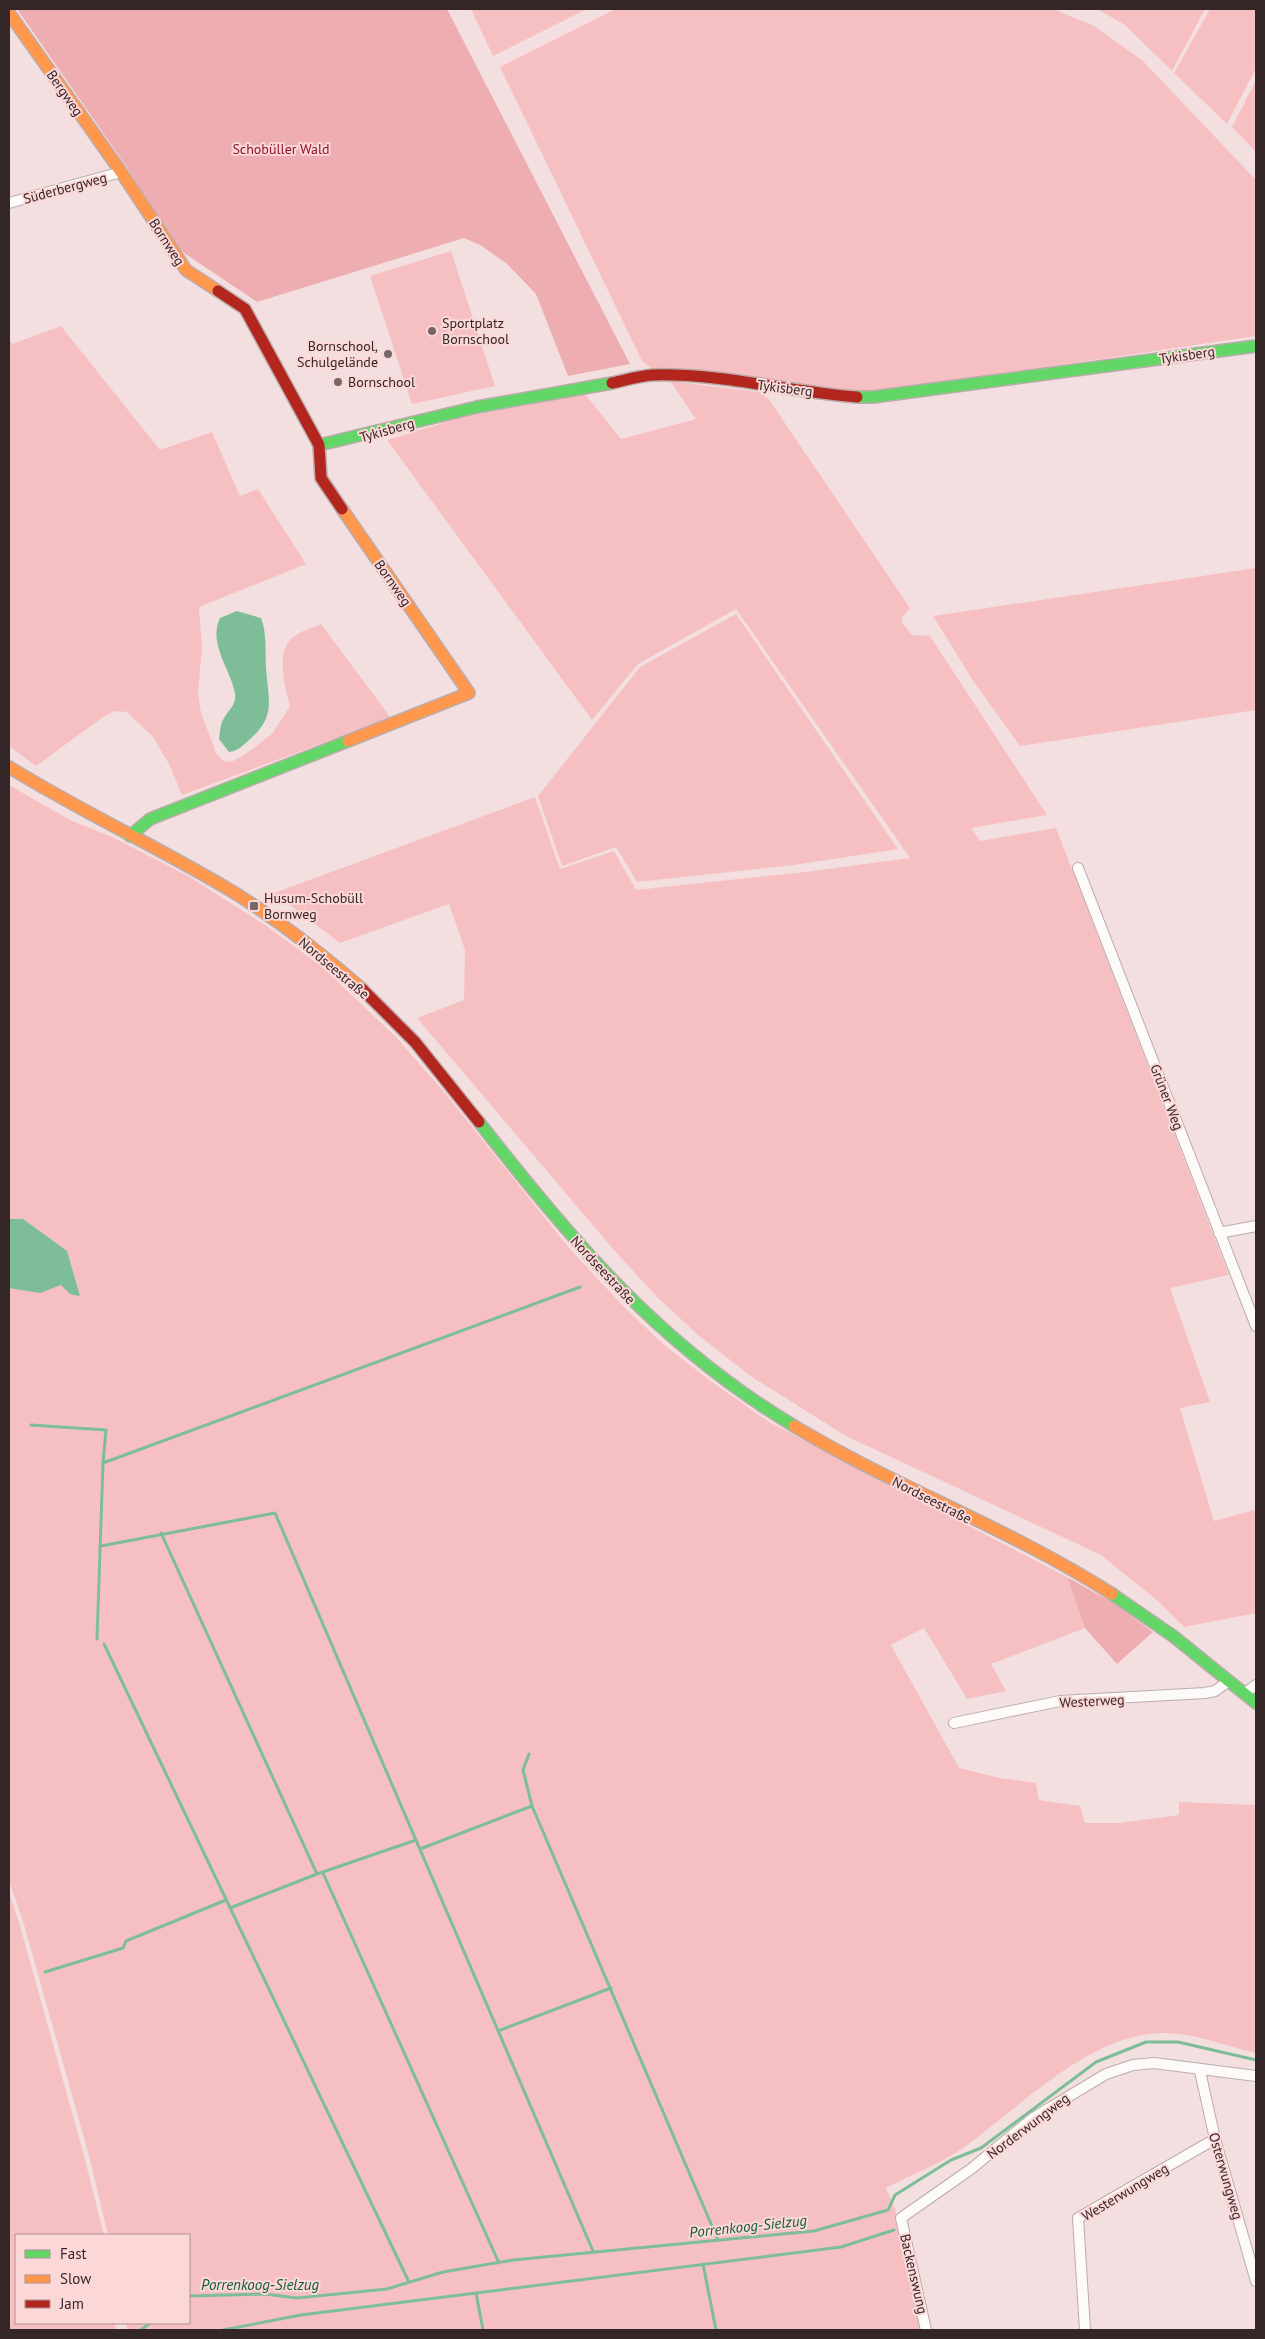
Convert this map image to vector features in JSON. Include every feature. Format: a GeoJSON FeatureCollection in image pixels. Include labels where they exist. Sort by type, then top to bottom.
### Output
{"type":"FeatureCollection","features":[{"type":"Feature","properties":{"kind":"street","name":"Bergweg"},"geometry":{"type":"LineString","coordinates":[[9,13],[120,172]]}},
{"type":"Feature","properties":{"kind":"street","name":"Süderbergweg"},"geometry":{"type":"LineString","coordinates":[[9,202],[120,172]]}},
{"type":"Feature","properties":{"kind":"street","name":"Bornweg"},"geometry":{"type":"LineString","coordinates":[[120,172],[186,270],[245,309],[319,445],[321,478],[469,693],[150,819],[130,836]]}},
{"type":"Feature","properties":{"kind":"street","name":"Tykisberg"},"geometry":{"type":"LineString","coordinates":[[319,445],[353,440],[427,418],[495,403],[621,381],[632,377],[692,376],[856,397],[873,397],[1256,346]]}},
{"type":"Feature","properties":{"kind":"street","name":"Nordseestraße"},"geometry":{"type":"LineString","coordinates":[[9,767],[65,801],[184,864],[254,906],[326,958],[404,1030],[575,1242],[634,1303],[719,1377],[771,1414],[904,1486],[1086,1578],[1149,1619],[1256,1703]]}},
{"type":"Feature","properties":{"kind":"street","name":"Grüner Weg"},"geometry":{"type":"LineString","coordinates":[[1078,868],[1256,1326]]}},
{"type":"Feature","properties":{"kind":"street"},"geometry":{"type":"LineString","coordinates":[[1219,1233],[1256,1226]]}},
{"type":"Feature","properties":{"kind":"street","name":"Westerweg"},"geometry":{"type":"LineString","coordinates":[[954,1723],[1060,1701],[1205,1693],[1215,1691],[1229,1680]]}},
{"type":"Feature","properties":{"kind":"street"},"geometry":{"type":"LineString","coordinates":[[1245,1693],[1256,1685]]}},
{"type":"Feature","properties":{"kind":"street","name":"Norderwungweg"},"geometry":{"type":"LineString","coordinates":[[901,2218],[971,2169],[1033,2118],[1106,2074],[1133,2065],[1154,2063],[1200,2071],[1256,2076]]}},
{"type":"Feature","properties":{"kind":"street","name":"Osterwungweg"},"geometry":{"type":"LineString","coordinates":[[1200,2071],[1215,2139],[1256,2281]]}},
{"type":"Feature","properties":{"kind":"street","name":"Westerwungweg"},"geometry":{"type":"LineString","coordinates":[[1085,2330],[1078,2218],[1215,2139]]}},
{"type":"Feature","properties":{"kind":"street","name":"Backenswung"},"geometry":{"type":"LineString","coordinates":[[901,2218],[926,2330]]}},
{"type":"Feature","properties":{"kind":"shaded area"},"geometry":{"type":"Polygon","coordinates":[[[471,9],[587,9],[493,56],[471,9]]]}},
{"type":"Feature","properties":{"kind":"shaded area"},"geometry":{"type":"Polygon","coordinates":[[[616,9],[1053,9],[1094,26],[1142,60],[1256,180],[1256,336],[877,392],[855,392],[738,375],[651,368],[642,361],[500,67],[616,9]]]}},
{"type":"Feature","properties":{"kind":"shaded area"},"geometry":{"type":"Polygon","coordinates":[[[1097,9],[1205,9],[1172,71],[1125,25],[1097,9]]]}},
{"type":"Feature","properties":{"kind":"shaded area"},"geometry":{"type":"Polygon","coordinates":[[[1210,9],[1256,9],[1256,68],[1227,124],[1174,73],[1210,9]]]}},
{"type":"Feature","properties":{"kind":"shaded area"},"geometry":{"type":"Polygon","coordinates":[[[1256,80],[1256,152],[1232,127],[1256,80]]]}},
{"type":"Feature","properties":{"kind":"shaded area","name":"Sportplatz Bornschool"},"geometry":{"type":"Polygon","coordinates":[[[451,251],[495,386],[412,404],[370,276],[451,251]]]}},
{"type":"Feature","properties":{"kind":"shaded area"},"geometry":{"type":"Polygon","coordinates":[[[61,326],[160,450],[212,432],[240,496],[258,489],[306,564],[199,607],[202,648],[198,692],[201,713],[217,755],[224,761],[231,762],[244,755],[272,734],[290,706],[283,670],[284,651],[287,643],[303,631],[321,624],[391,718],[182,795],[169,764],[153,737],[127,712],[115,711],[106,715],[36,766],[9,746],[9,338],[12,344],[61,326]]]}},
{"type":"Feature","properties":{"kind":"shaded area"},"geometry":{"type":"Polygon","coordinates":[[[670,381],[758,392],[768,398],[910,608],[902,618],[902,623],[912,635],[930,636],[1047,815],[971,828],[980,841],[1056,828],[1229,1275],[1170,1288],[1210,1402],[1180,1408],[1214,1521],[1254,1510],[1256,1519],[1256,1613],[1184,1627],[1159,1602],[1101,1555],[846,1436],[752,1377],[698,1335],[658,1298],[614,1250],[417,1018],[464,1000],[465,950],[449,904],[340,943],[274,893],[535,797],[560,869],[614,851],[636,890],[805,872],[910,858],[736,609],[638,664],[592,720],[387,440],[463,417],[585,394],[621,439],[696,419],[670,381]]]}},
{"type":"Feature","properties":{"kind":"shaded area"},"geometry":{"type":"Polygon","coordinates":[[[1256,568],[1256,710],[1020,746],[974,682],[933,616],[1256,568]]]}},
{"type":"Feature","properties":{"kind":"shaded area"},"geometry":{"type":"Polygon","coordinates":[[[237,611],[261,618],[263,624],[269,707],[264,723],[258,731],[240,748],[229,752],[219,739],[222,722],[235,701],[235,693],[218,647],[217,628],[220,618],[237,611]]]}},
{"type":"Feature","properties":{"kind":"shaded area"},"geometry":{"type":"Polygon","coordinates":[[[736,614],[898,849],[794,865],[637,882],[616,847],[562,866],[538,796],[640,667],[736,614]]]}},
{"type":"Feature","properties":{"kind":"shaded area"},"geometry":{"type":"Polygon","coordinates":[[[9,785],[72,821],[110,836],[188,876],[265,925],[321,966],[396,1037],[444,1092],[569,1248],[625,1308],[663,1344],[712,1382],[769,1422],[1067,1577],[1085,1628],[991,1664],[1006,1691],[967,1699],[924,1628],[891,1645],[959,1768],[1000,1778],[1036,1783],[1039,1800],[1080,1806],[1085,1823],[1119,1823],[1179,1815],[1179,1802],[1256,1805],[1256,2053],[1197,2037],[1172,2033],[1132,2037],[1080,2060],[954,2154],[886,2188],[895,2209],[920,2330],[127,2330],[126,2324],[190,2324],[190,2234],[108,2234],[88,2152],[23,1921],[9,1881],[9,785]]]}},
{"type":"Feature","properties":{"kind":"shaded area"},"geometry":{"type":"Polygon","coordinates":[[[9,1219],[23,1219],[67,1251],[80,1296],[70,1294],[61,1285],[40,1293],[9,1288],[9,1219]]]}},
{"type":"Feature","properties":{"kind":"shaded area"},"geometry":{"type":"Polygon","coordinates":[[[9,1893],[19,1922],[83,2152],[104,2234],[15,2234],[15,2324],[115,2324],[116,2330],[9,2330],[9,1893]]]}},
{"type":"Feature","properties":{"kind":"green space","name":"Schobüller Wald"},"geometry":{"type":"Polygon","coordinates":[[[17,9],[447,9],[630,364],[568,376],[536,294],[506,263],[480,245],[464,238],[257,302],[178,249],[126,166],[17,9]]]}},
{"type":"Feature","properties":{"kind":"green space"},"geometry":{"type":"Polygon","coordinates":[[[1067,1577],[1115,1604],[1153,1632],[1117,1664],[1085,1628],[1067,1577]]]}},
{"type":"Feature","properties":{"kind":"waterway"},"geometry":{"type":"LineString","coordinates":[[103,1463],[580,1287]]}},
{"type":"Feature","properties":{"kind":"waterway"},"geometry":{"type":"LineString","coordinates":[[31,1425],[106,1430],[103,1463],[97,1639]]}},
{"type":"Feature","properties":{"kind":"waterway"},"geometry":{"type":"LineString","coordinates":[[101,1546],[275,1513],[593,2251]]}},
{"type":"Feature","properties":{"kind":"waterway"},"geometry":{"type":"LineString","coordinates":[[161,1533],[317,1874]]}},
{"type":"Feature","properties":{"kind":"waterway"},"geometry":{"type":"LineString","coordinates":[[104,1644],[409,2282]]}},
{"type":"Feature","properties":{"kind":"waterway"},"geometry":{"type":"LineString","coordinates":[[529,1754],[523,1770],[532,1806],[718,2240]]}},
{"type":"Feature","properties":{"kind":"waterway"},"geometry":{"type":"LineString","coordinates":[[420,1849],[532,1806]]}},
{"type":"Feature","properties":{"kind":"waterway"},"geometry":{"type":"LineString","coordinates":[[230,1908],[317,1874],[416,1840]]}},
{"type":"Feature","properties":{"kind":"waterway"},"geometry":{"type":"LineString","coordinates":[[323,1873],[499,2263]]}},
{"type":"Feature","properties":{"kind":"waterway"},"geometry":{"type":"LineString","coordinates":[[45,1972],[123,1948],[126,1941],[226,1900]]}},
{"type":"Feature","properties":{"kind":"waterway"},"geometry":{"type":"LineString","coordinates":[[498,2031],[611,1988]]}},
{"type":"Feature","properties":{"kind":"waterway","name":"Porrenkoog-Sielzug"},"geometry":{"type":"LineString","coordinates":[[190,2296],[265,2294],[297,2298],[387,2289],[443,2272],[513,2260],[814,2231],[888,2210],[895,2195],[951,2160],[981,2148],[1096,2062],[1146,2042],[1178,2042],[1256,2060]]}},
{"type":"Feature","properties":{"kind":"waterway"},"geometry":{"type":"LineString","coordinates":[[223,2330],[301,2315],[841,2247],[894,2230]]}},
{"type":"Feature","properties":{"kind":"waterway"},"geometry":{"type":"LineString","coordinates":[[703,2264],[716,2330]]}},
{"type":"Feature","properties":{"kind":"waterway"},"geometry":{"type":"LineString","coordinates":[[476,2293],[483,2330]]}},
{"type":"Feature","properties":{"kind":"waterway","name":"Porrenkoog-Sielzug"},"geometry":{"type":"LineString","coordinates":[[141,2330],[149,2324]]}},
{"type":"Feature","properties":{"kind":"traffic: fast"},"geometry":{"type":"LineString","coordinates":[[857,397],[873,397],[1256,346]]}},
{"type":"Feature","properties":{"kind":"traffic: fast"},"geometry":{"type":"LineString","coordinates":[[319,445],[477,407],[612,383]]}},
{"type":"Feature","properties":{"kind":"traffic: fast"},"geometry":{"type":"LineString","coordinates":[[130,836],[150,819],[348,741]]}},
{"type":"Feature","properties":{"kind":"traffic: fast"},"geometry":{"type":"LineString","coordinates":[[479,1122],[514,1167],[585,1250],[661,1327],[702,1362],[746,1395],[794,1426]]}},
{"type":"Feature","properties":{"kind":"traffic: fast"},"geometry":{"type":"LineString","coordinates":[[1112,1594],[1173,1636],[1256,1703]]}},
{"type":"Feature","properties":{"kind":"traffic: slow"},"geometry":{"type":"LineString","coordinates":[[9,13],[121,172],[186,270],[218,291]]}},
{"type":"Feature","properties":{"kind":"traffic: slow"},"geometry":{"type":"LineString","coordinates":[[342,509],[469,693],[348,741]]}},
{"type":"Feature","properties":{"kind":"traffic: slow"},"geometry":{"type":"LineString","coordinates":[[9,767],[238,895],[302,940],[362,989]]}},
{"type":"Feature","properties":{"kind":"traffic: slow"},"geometry":{"type":"LineString","coordinates":[[794,1426],[873,1469],[1034,1549],[1112,1594]]}},
{"type":"Feature","properties":{"kind":"traffic: jam"},"geometry":{"type":"LineString","coordinates":[[218,291],[245,309],[319,445],[321,478],[342,509]]}},
{"type":"Feature","properties":{"kind":"traffic: jam"},"geometry":{"type":"LineString","coordinates":[[612,383],[653,375],[679,375],[857,397]]}},
{"type":"Feature","properties":{"kind":"traffic: jam"},"geometry":{"type":"LineString","coordinates":[[362,989],[415,1042],[479,1122]]}},
{"type":"Feature","properties":{"kind":"place","name":"Sportplatz Bornschool"},"geometry":{"type":"Point","coordinates":[432,331]}},
{"type":"Feature","properties":{"kind":"place","name":"Bornschool, Schulgelände"},"geometry":{"type":"Point","coordinates":[388,354]}},
{"type":"Feature","properties":{"kind":"place","name":"Bornschool"},"geometry":{"type":"Point","coordinates":[338,382]}},
{"type":"Feature","properties":{"kind":"place","name":"Husum-Schobüll Bornweg"},"geometry":{"type":"Point","coordinates":[254,906]}}]}
